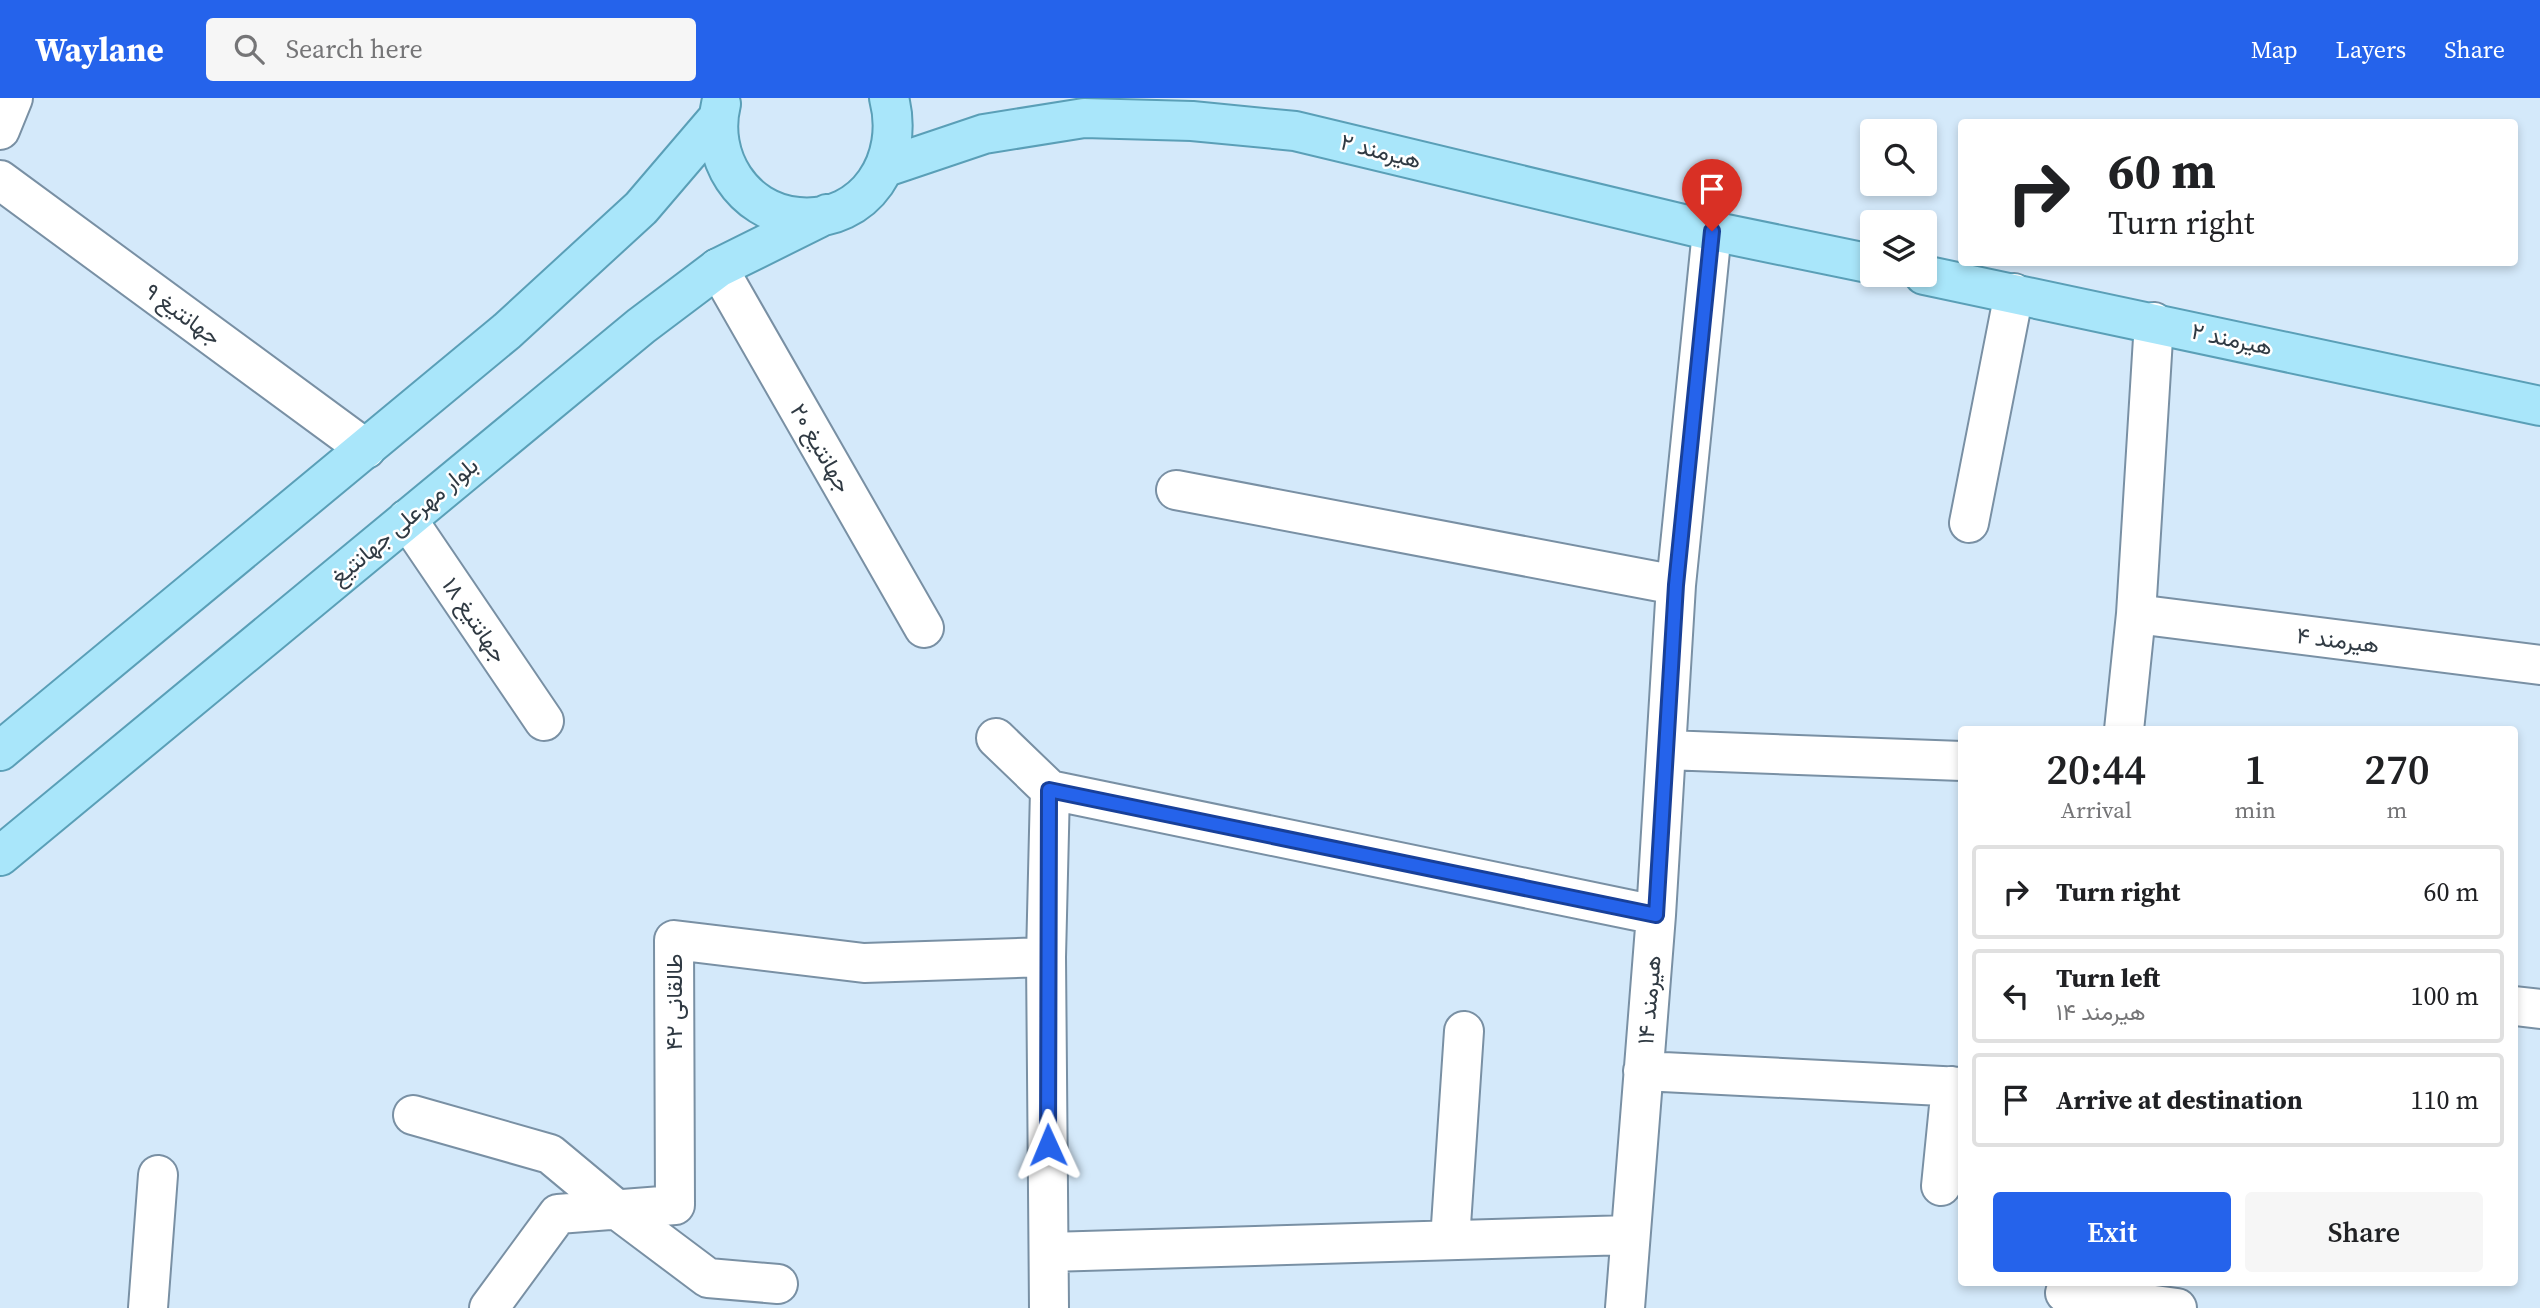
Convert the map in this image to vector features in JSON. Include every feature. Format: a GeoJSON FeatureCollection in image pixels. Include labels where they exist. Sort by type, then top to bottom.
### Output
{"type":"FeatureCollection","features":[{"type":"Feature","properties":{"kind":"main road"},"geometry":{"type":"LineString","coordinates":[[886,167],[893,143],[894,118],[889,98]]}},
{"type":"Feature","properties":{"kind":"main road"},"geometry":{"type":"LineString","coordinates":[[720,108],[719,146],[729,173],[747,195],[771,210],[789,215],[827,214]]}},
{"type":"Feature","properties":{"kind":"main road"},"geometry":{"type":"LineString","coordinates":[[0,751],[507,331],[641,208],[720,108]]}},
{"type":"Feature","properties":{"kind":"main road","name":"هیرمند ۲"},"geometry":{"type":"LineString","coordinates":[[886,167],[984,134],[1084,118],[1192,121],[1295,131],[1712,231],[1860,262]]}},
{"type":"Feature","properties":{"kind":"main road","name":"بلوار مهرعلی جهانتیغ"},"geometry":{"type":"LineString","coordinates":[[0,856],[641,326],[718,268],[827,214],[851,205],[871,189],[886,167]]}},
{"type":"Feature","properties":{"kind":"main road","name":"هیرمند ۲"},"geometry":{"type":"LineString","coordinates":[[1937,278],[2540,406]]}},
{"type":"Feature","properties":{"kind":"street"},"geometry":{"type":"LineString","coordinates":[[0,130],[13,98]]}},
{"type":"Feature","properties":{"kind":"street","name":"جهانتیغ ۹"},"geometry":{"type":"LineString","coordinates":[[0,180],[366,449]]}},
{"type":"Feature","properties":{"kind":"street","name":"هیرمند ۱۴"},"geometry":{"type":"LineString","coordinates":[[1625,1308],[1656,915],[1676,585],[1712,231]]}},
{"type":"Feature","properties":{"kind":"street","name":"جهانتیغ ۲۰"},"geometry":{"type":"LineString","coordinates":[[718,268],[924,628]]}},
{"type":"Feature","properties":{"kind":"street"},"geometry":{"type":"LineString","coordinates":[[1969,523],[2014,293]]}},
{"type":"Feature","properties":{"kind":"street"},"geometry":{"type":"LineString","coordinates":[[2124,726],[2136,614],[2154,322]]}},
{"type":"Feature","properties":{"kind":"street"},"geometry":{"type":"LineString","coordinates":[[1177,490],[1676,585]]}},
{"type":"Feature","properties":{"kind":"street","name":"جهانتیغ ۱۸"},"geometry":{"type":"LineString","coordinates":[[407,519],[544,720]]}},
{"type":"Feature","properties":{"kind":"street","name":"هیرمند ۴"},"geometry":{"type":"LineString","coordinates":[[2136,614],[2540,665]]}},
{"type":"Feature","properties":{"kind":"street"},"geometry":{"type":"LineString","coordinates":[[996,738],[1049,790],[1656,915]]}},
{"type":"Feature","properties":{"kind":"street"},"geometry":{"type":"LineString","coordinates":[[1666,750],[1958,761]]}},
{"type":"Feature","properties":{"kind":"street"},"geometry":{"type":"LineString","coordinates":[[1049,790],[1046,957],[1049,1308]]}},
{"type":"Feature","properties":{"kind":"street","name":"طالقانی ۴۲"},"geometry":{"type":"LineString","coordinates":[[489,1308],[558,1214],[675,1205],[674,940],[864,963],[1046,957]]}},
{"type":"Feature","properties":{"kind":"street"},"geometry":{"type":"LineString","coordinates":[[2518,1006],[2540,1009]]}},
{"type":"Feature","properties":{"kind":"street"},"geometry":{"type":"LineString","coordinates":[[1450,1241],[1464,1031]]}},
{"type":"Feature","properties":{"kind":"street"},"geometry":{"type":"LineString","coordinates":[[1643,1071],[1956,1086],[1941,1186]]}},
{"type":"Feature","properties":{"kind":"street"},"geometry":{"type":"LineString","coordinates":[[413,1115],[550,1154],[616,1209],[708,1278],[778,1284]]}},
{"type":"Feature","properties":{"kind":"street"},"geometry":{"type":"LineString","coordinates":[[148,1308],[158,1175]]}},
{"type":"Feature","properties":{"kind":"street"},"geometry":{"type":"LineString","coordinates":[[1049,1252],[1630,1235]]}},
{"type":"Feature","properties":{"kind":"street"},"geometry":{"type":"LineString","coordinates":[[2065,1295],[2177,1308]]}},
{"type":"Feature","properties":{"kind":"route"},"geometry":{"type":"LineString","coordinates":[[1048,1145],[1046,957],[1049,790],[1656,915],[1676,585],[1712,231]]}}]}
